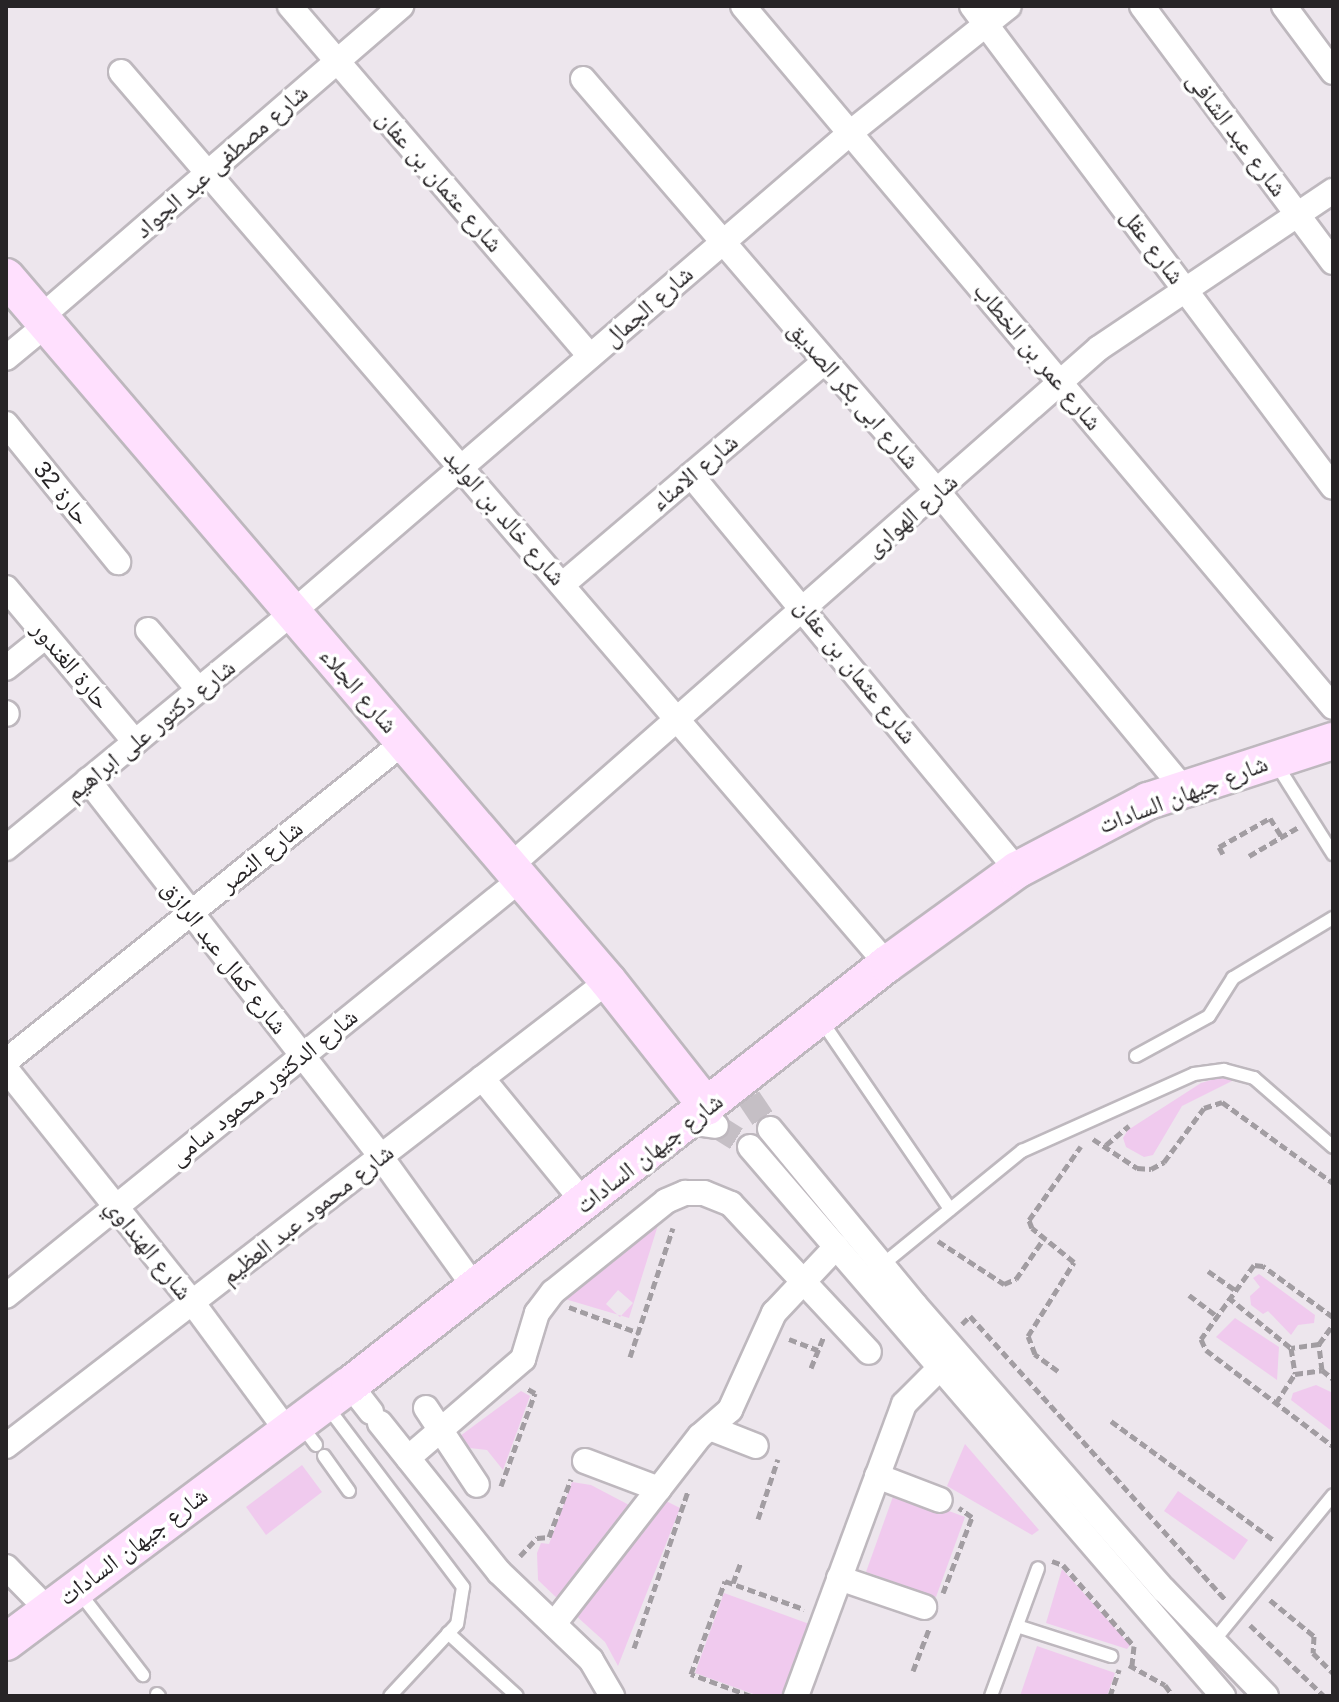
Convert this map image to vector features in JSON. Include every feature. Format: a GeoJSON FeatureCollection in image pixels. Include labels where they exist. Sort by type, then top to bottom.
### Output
{"type":"FeatureCollection","features":[{"type":"Feature","properties":{"kind":"main road","name":"شارع الجلاء"},"geometry":{"type":"LineString","coordinates":[[6,277],[608,981],[704,1118]]}},
{"type":"Feature","properties":{"kind":"main road","name":"شارع جيهان السادات"},"geometry":{"type":"LineString","coordinates":[[6,1642],[76,1589],[332,1422],[475,1288],[585,1204],[752,1084],[819,1018],[887,964],[1017,870],[1114,816],[1183,788],[1333,741]]}},
{"type":"Feature","properties":{"kind":"street","name":"شارع عثمان بن عفان"},"geometry":{"type":"LineString","coordinates":[[290,6],[590,356]]}},
{"type":"Feature","properties":{"kind":"street","name":"شارع مصطفى عبد الجواد"},"geometry":{"type":"LineString","coordinates":[[6,358],[209,172],[401,6]]}},
{"type":"Feature","properties":{"kind":"street","name":"شارع عمر بن الخطاب"},"geometry":{"type":"LineString","coordinates":[[743,6],[1333,707]]}},
{"type":"Feature","properties":{"kind":"street","name":"شارع الجمال"},"geometry":{"type":"LineString","coordinates":[[293,612],[850,133],[979,15],[1009,6]]}},
{"type":"Feature","properties":{"kind":"street","name":"شارع عبد الشافى"},"geometry":{"type":"LineString","coordinates":[[1142,6],[1333,262]]}},
{"type":"Feature","properties":{"kind":"street"},"geometry":{"type":"LineString","coordinates":[[1284,6],[1333,72]]}},
{"type":"Feature","properties":{"kind":"street","name":"شارع عقل"},"geometry":{"type":"LineString","coordinates":[[979,15],[1333,487]]}},
{"type":"Feature","properties":{"kind":"street","name":"شارع خالد بن الوليد"},"geometry":{"type":"LineString","coordinates":[[121,72],[887,964]]}},
{"type":"Feature","properties":{"kind":"street","name":"شارع ابى بكر الصديق"},"geometry":{"type":"LineString","coordinates":[[583,79],[938,492],[1183,788]]}},
{"type":"Feature","properties":{"kind":"street","name":"شارع الهوارى"},"geometry":{"type":"LineString","coordinates":[[516,873],[679,719],[1060,381],[1185,288],[1333,191]]}},
{"type":"Feature","properties":{"kind":"street","name":"شارع الامناء"},"geometry":{"type":"LineString","coordinates":[[563,584],[825,361]]}},
{"type":"Feature","properties":{"kind":"street","name":"حارة 32"},"geometry":{"type":"LineString","coordinates":[[6,424],[118,562]]}},
{"type":"Feature","properties":{"kind":"street","name":"شارع عثمان بن عفان"},"geometry":{"type":"LineString","coordinates":[[691,475],[805,608],[1017,870]]}},
{"type":"Feature","properties":{"kind":"street","name":"حارة الغندور"},"geometry":{"type":"LineString","coordinates":[[6,588],[135,742]]}},
{"type":"Feature","properties":{"kind":"street","name":"شارع دكتور على ابراهيم"},"geometry":{"type":"LineString","coordinates":[[6,848],[293,612]]}},
{"type":"Feature","properties":{"kind":"street"},"geometry":{"type":"LineString","coordinates":[[148,630],[199,690]]}},
{"type":"Feature","properties":{"kind":"street"},"geometry":{"type":"LineString","coordinates":[[6,668],[46,636]]}},
{"type":"Feature","properties":{"kind":"street","name":"شارع النصر"},"geometry":{"type":"LineString","coordinates":[[6,1061],[404,742]]}},
{"type":"Feature","properties":{"kind":"street","name":"شارع كمال عبد الرازق"},"geometry":{"type":"LineString","coordinates":[[88,780],[381,1157],[475,1288]]}},
{"type":"Feature","properties":{"kind":"street","name":"شارع الدكتور محمود سامى"},"geometry":{"type":"LineString","coordinates":[[6,1296],[302,1056],[516,873]]}},
{"type":"Feature","properties":{"kind":"street","name":"شارع محمود عبد العظيم"},"geometry":{"type":"LineString","coordinates":[[6,1446],[608,981]]}},
{"type":"Feature","properties":{"kind":"street","name":"شارع الهنداوي"},"geometry":{"type":"LineString","coordinates":[[6,1069],[192,1302],[332,1422],[408,1458],[499,1572],[591,1660],[612,1696]]}},
{"type":"Feature","properties":{"kind":"street"},"geometry":{"type":"LineString","coordinates":[[482,1078],[585,1204]]}},
{"type":"Feature","properties":{"kind":"street"},"geometry":{"type":"LineString","coordinates":[[770,1129],[808,1192],[836,1247],[905,1312],[945,1340],[1164,1590],[1266,1696]]}},
{"type":"Feature","properties":{"kind":"street"},"geometry":{"type":"LineString","coordinates":[[750,1147],[808,1192],[882,1265],[938,1370],[1222,1696]]}},
{"type":"Feature","properties":{"kind":"street"},"geometry":{"type":"LineString","coordinates":[[408,1458],[527,1354],[546,1298],[666,1201],[685,1193],[704,1193],[731,1204],[869,1352]]}},
{"type":"Feature","properties":{"kind":"street"},"geometry":{"type":"LineString","coordinates":[[554,1624],[665,1480],[710,1428],[730,1410],[764,1329],[802,1280],[836,1247]]}},
{"type":"Feature","properties":{"kind":"street"},"geometry":{"type":"LineString","coordinates":[[796,1696],[904,1404],[938,1370]]}},
{"type":"Feature","properties":{"kind":"street"},"geometry":{"type":"LineString","coordinates":[[426,1408],[477,1485]]}},
{"type":"Feature","properties":{"kind":"street"},"geometry":{"type":"LineString","coordinates":[[710,1428],[756,1446]]}},
{"type":"Feature","properties":{"kind":"street"},"geometry":{"type":"LineString","coordinates":[[585,1461],[665,1480]]}},
{"type":"Feature","properties":{"kind":"street"},"geometry":{"type":"LineString","coordinates":[[877,1476],[940,1500]]}},
{"type":"Feature","properties":{"kind":"street"},"geometry":{"type":"LineString","coordinates":[[6,1567],[48,1610]]}},
{"type":"Feature","properties":{"kind":"street"},"geometry":{"type":"LineString","coordinates":[[839,1578],[932,1609]]}},
{"type":"Feature","properties":{"kind":"street"},"geometry":{"type":"LineString","coordinates":[[1143,1608],[1164,1590]]}},
{"type":"Feature","properties":{"kind":"lane"},"geometry":{"type":"LineString","coordinates":[[1274,759],[1333,854]]}},
{"type":"Feature","properties":{"kind":"lane"},"geometry":{"type":"LineString","coordinates":[[1136,1056],[1204,1020],[1233,978],[1333,918]]}},
{"type":"Feature","properties":{"kind":"lane"},"geometry":{"type":"LineString","coordinates":[[819,1018],[950,1209]]}},
{"type":"Feature","properties":{"kind":"lane"},"geometry":{"type":"LineString","coordinates":[[882,1265],[1042,1140],[1209,1070],[1254,1078],[1333,1147]]}},
{"type":"Feature","properties":{"kind":"lane"},"geometry":{"type":"LineString","coordinates":[[332,1422],[349,1491]]}},
{"type":"Feature","properties":{"kind":"lane"},"geometry":{"type":"LineString","coordinates":[[332,1422],[458,1575],[462,1612],[448,1633],[390,1696]]}},
{"type":"Feature","properties":{"kind":"lane"},"geometry":{"type":"LineString","coordinates":[[1212,1643],[1333,1495]]}},
{"type":"Feature","properties":{"kind":"lane"},"geometry":{"type":"LineString","coordinates":[[991,1696],[1038,1568]]}},
{"type":"Feature","properties":{"kind":"lane"},"geometry":{"type":"LineString","coordinates":[[76,1589],[143,1675]]}},
{"type":"Feature","properties":{"kind":"lane"},"geometry":{"type":"LineString","coordinates":[[1017,1626],[1111,1656]]}},
{"type":"Feature","properties":{"kind":"lane"},"geometry":{"type":"LineString","coordinates":[[448,1633],[517,1696]]}},
{"type":"Feature","properties":{"kind":"path"},"geometry":{"type":"LineString","coordinates":[[1223,854],[1219,847],[1270,818],[1282,837]]}},
{"type":"Feature","properties":{"kind":"path"},"geometry":{"type":"LineString","coordinates":[[1249,856],[1312,819]]}},
{"type":"Feature","properties":{"kind":"path"},"geometry":{"type":"LineString","coordinates":[[1058,1371],[1035,1354],[1028,1336],[1074,1262],[1029,1220],[1086,1141],[1100,1141],[1137,1168],[1151,1169],[1164,1162],[1204,1108],[1215,1102],[1235,1107],[1333,1183]]}},
{"type":"Feature","properties":{"kind":"path"},"geometry":{"type":"LineString","coordinates":[[630,1357],[685,1193]]}},
{"type":"Feature","properties":{"kind":"path"},"geometry":{"type":"LineString","coordinates":[[924,1231],[1004,1284],[1016,1279],[1045,1237]]}},
{"type":"Feature","properties":{"kind":"path"},"geometry":{"type":"LineString","coordinates":[[1333,1317],[1259,1264],[1249,1266],[1202,1335],[1203,1347],[1333,1446]]}},
{"type":"Feature","properties":{"kind":"path"},"geometry":{"type":"LineString","coordinates":[[1208,1271],[1234,1289]]}},
{"type":"Feature","properties":{"kind":"path"},"geometry":{"type":"LineString","coordinates":[[1189,1295],[1216,1315]]}},
{"type":"Feature","properties":{"kind":"path"},"geometry":{"type":"LineString","coordinates":[[1228,1297],[1291,1348],[1295,1374],[1276,1403]]}},
{"type":"Feature","properties":{"kind":"path"},"geometry":{"type":"LineString","coordinates":[[546,1298],[639,1333]]}},
{"type":"Feature","properties":{"kind":"path"},"geometry":{"type":"LineString","coordinates":[[945,1340],[970,1316],[1237,1613],[1324,1696]]}},
{"type":"Feature","properties":{"kind":"path"},"geometry":{"type":"LineString","coordinates":[[1333,1325],[1319,1344],[1322,1370],[1333,1379]]}},
{"type":"Feature","properties":{"kind":"path"},"geometry":{"type":"LineString","coordinates":[[1291,1348],[1319,1344]]}},
{"type":"Feature","properties":{"kind":"path"},"geometry":{"type":"LineString","coordinates":[[1295,1374],[1322,1370]]}},
{"type":"Feature","properties":{"kind":"path"},"geometry":{"type":"LineString","coordinates":[[477,1485],[492,1491],[502,1485],[535,1393],[504,1377]]}},
{"type":"Feature","properties":{"kind":"path"},"geometry":{"type":"LineString","coordinates":[[1111,1421],[1288,1550]]}},
{"type":"Feature","properties":{"kind":"path"},"geometry":{"type":"LineString","coordinates":[[756,1446],[780,1455],[758,1519]]}},
{"type":"Feature","properties":{"kind":"path"},"geometry":{"type":"LineString","coordinates":[[520,1556],[537,1538],[549,1537],[578,1458],[585,1461]]}},
{"type":"Feature","properties":{"kind":"path"},"geometry":{"type":"LineString","coordinates":[[634,1648],[689,1497],[685,1484],[665,1480]]}},
{"type":"Feature","properties":{"kind":"path"},"geometry":{"type":"LineString","coordinates":[[913,1671],[932,1609],[972,1517],[940,1500]]}},
{"type":"Feature","properties":{"kind":"path"},"geometry":{"type":"LineString","coordinates":[[508,1545],[528,1562]]}},
{"type":"Feature","properties":{"kind":"path"},"geometry":{"type":"LineString","coordinates":[[1038,1568],[1050,1561],[1063,1565],[1134,1646],[1132,1666]]}},
{"type":"Feature","properties":{"kind":"path"},"geometry":{"type":"LineString","coordinates":[[733,1583],[741,1562]]}},
{"type":"Feature","properties":{"kind":"path"},"geometry":{"type":"LineString","coordinates":[[751,1696],[691,1674],[725,1581],[825,1617]]}},
{"type":"Feature","properties":{"kind":"path"},"geometry":{"type":"LineString","coordinates":[[1257,1589],[1314,1636],[1313,1653],[1333,1673]]}},
{"type":"Feature","properties":{"kind":"path"},"geometry":{"type":"LineString","coordinates":[[1110,1696],[1122,1661],[1165,1685],[1173,1696]]}},
{"type":"Feature","properties":{"kind":"shaded area"},"geometry":{"type":"Polygon","coordinates":[[[1218,1078],[1236,1079],[1182,1106],[1153,1155],[1144,1157],[1126,1147],[1123,1138],[1128,1130],[1201,1083],[1218,1078]]]}},
{"type":"Feature","properties":{"kind":"shaded area"},"geometry":{"type":"Polygon","coordinates":[[[658,1225],[629,1318],[621,1316],[633,1303],[618,1290],[606,1304],[617,1315],[565,1299],[658,1225]]]}},
{"type":"Feature","properties":{"kind":"shaded area"},"geometry":{"type":"Polygon","coordinates":[[[1259,1274],[1315,1315],[1314,1323],[1298,1325],[1291,1335],[1268,1311],[1263,1314],[1251,1305],[1250,1296],[1260,1287],[1253,1278],[1259,1274]]]}},
{"type":"Feature","properties":{"kind":"shaded area"},"geometry":{"type":"Polygon","coordinates":[[[1235,1318],[1279,1347],[1277,1380],[1216,1337],[1235,1318]]]}},
{"type":"Feature","properties":{"kind":"shaded area"},"geometry":{"type":"Polygon","coordinates":[[[1316,1385],[1333,1393],[1333,1432],[1291,1400],[1293,1393],[1316,1385]]]}},
{"type":"Feature","properties":{"kind":"shaded area"},"geometry":{"type":"Polygon","coordinates":[[[521,1391],[530,1396],[503,1470],[487,1450],[461,1447],[456,1439],[521,1391]]]}},
{"type":"Feature","properties":{"kind":"shaded area"},"geometry":{"type":"Polygon","coordinates":[[[965,1444],[1039,1530],[1032,1535],[947,1486],[965,1444]]]}},
{"type":"Feature","properties":{"kind":"shaded area"},"geometry":{"type":"Polygon","coordinates":[[[302,1465],[322,1492],[266,1535],[246,1507],[302,1465]]]}},
{"type":"Feature","properties":{"kind":"shaded area"},"geometry":{"type":"Polygon","coordinates":[[[572,1482],[591,1485],[631,1506],[560,1601],[538,1580],[537,1553],[541,1543],[549,1544],[572,1482]]]}},
{"type":"Feature","properties":{"kind":"shaded area"},"geometry":{"type":"Polygon","coordinates":[[[895,1491],[965,1517],[936,1597],[866,1572],[895,1491]]]}},
{"type":"Feature","properties":{"kind":"shaded area"},"geometry":{"type":"Polygon","coordinates":[[[1178,1491],[1248,1540],[1234,1560],[1164,1511],[1178,1491]]]}},
{"type":"Feature","properties":{"kind":"shaded area"},"geometry":{"type":"Polygon","coordinates":[[[666,1501],[680,1508],[618,1666],[605,1642],[574,1614],[666,1501]]]}},
{"type":"Feature","properties":{"kind":"shaded area"},"geometry":{"type":"Polygon","coordinates":[[[1062,1569],[1130,1645],[1127,1649],[1046,1623],[1062,1569]]]}},
{"type":"Feature","properties":{"kind":"shaded area"},"geometry":{"type":"Polygon","coordinates":[[[724,1593],[812,1625],[787,1696],[759,1696],[695,1673],[724,1593]]]}},
{"type":"Feature","properties":{"kind":"shaded area"},"geometry":{"type":"Polygon","coordinates":[[[1037,1646],[1115,1673],[1107,1696],[1020,1696],[1037,1646]]]}},
{"type":"Feature","properties":{"kind":"tunnel"},"geometry":{"type":"LineString","coordinates":[[749,1098],[770,1129]]}},
{"type":"Feature","properties":{"kind":"tunnel"},"geometry":{"type":"LineString","coordinates":[[716,1126],[750,1147]]}}]}
